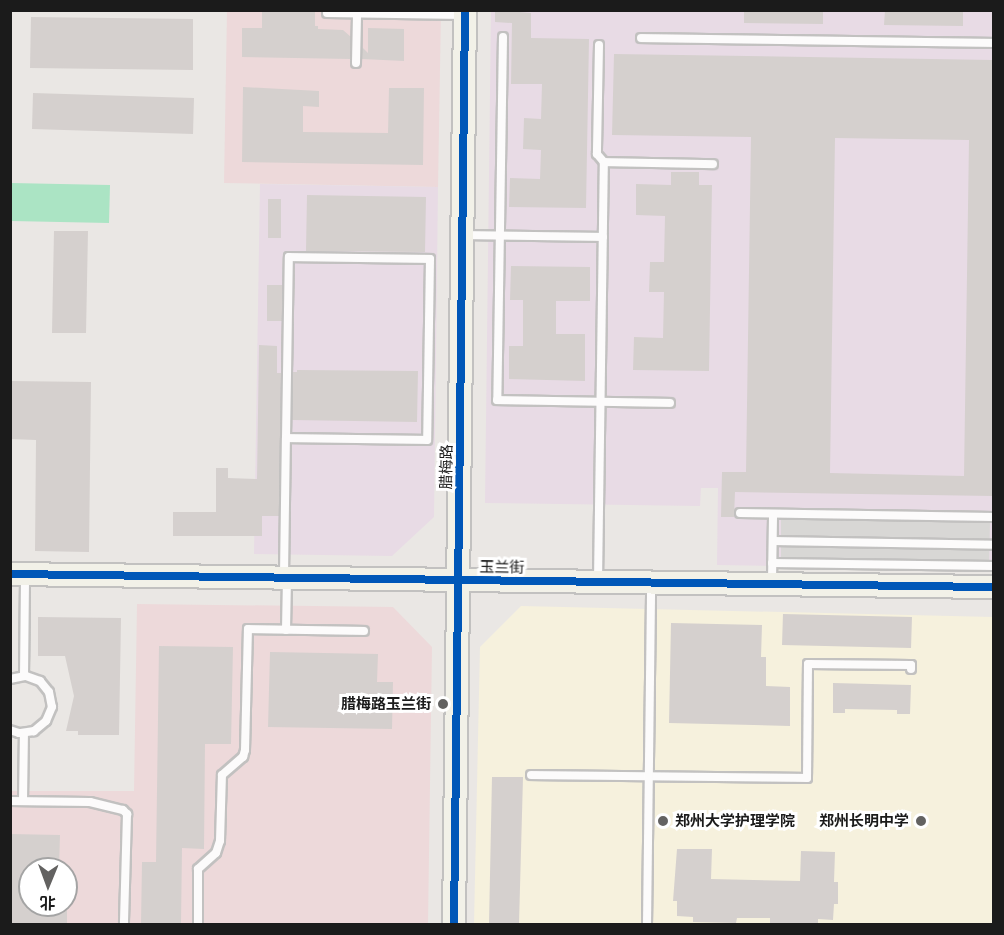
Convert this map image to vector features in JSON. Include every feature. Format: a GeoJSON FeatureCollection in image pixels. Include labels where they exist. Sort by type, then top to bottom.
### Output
{"type":"FeatureCollection","features":[{"type":"Feature","properties":{"kind":"street","name":"腊梅路"},"geometry":{"type":"LineString","coordinates":[[454,924],[465,13]]}},
{"type":"Feature","properties":{"kind":"street","name":"玉兰街"},"geometry":{"type":"LineString","coordinates":[[18,574],[651,583],[772,574],[993,587]]}},
{"type":"Feature","properties":{"kind":"lane"},"geometry":{"type":"LineString","coordinates":[[327,13],[465,13]]}},
{"type":"Feature","properties":{"kind":"lane"},"geometry":{"type":"LineString","coordinates":[[356,63],[357,14]]}},
{"type":"Feature","properties":{"kind":"lane"},"geometry":{"type":"LineString","coordinates":[[502,37],[496,400],[670,403]]}},
{"type":"Feature","properties":{"kind":"lane"},"geometry":{"type":"LineString","coordinates":[[641,38],[993,43]]}},
{"type":"Feature","properties":{"kind":"lane"},"geometry":{"type":"LineString","coordinates":[[598,582],[604,162],[597,154],[599,45]]}},
{"type":"Feature","properties":{"kind":"lane"},"geometry":{"type":"LineString","coordinates":[[604,162],[713,164]]}},
{"type":"Feature","properties":{"kind":"lane"},"geometry":{"type":"LineString","coordinates":[[462,235],[603,237]]}},
{"type":"Feature","properties":{"kind":"lane"},"geometry":{"type":"LineString","coordinates":[[286,438],[428,440],[430,259],[289,257],[286,438],[286,630]]}},
{"type":"Feature","properties":{"kind":"lane"},"geometry":{"type":"LineString","coordinates":[[740,513],[993,517]]}},
{"type":"Feature","properties":{"kind":"lane"},"geometry":{"type":"LineString","coordinates":[[773,514],[772,574],[993,566]]}},
{"type":"Feature","properties":{"kind":"lane"},"geometry":{"type":"LineString","coordinates":[[773,541],[993,545]]}},
{"type":"Feature","properties":{"kind":"lane"},"geometry":{"type":"LineString","coordinates":[[18,574],[24,676]]}},
{"type":"Feature","properties":{"kind":"lane"},"geometry":{"type":"LineString","coordinates":[[647,924],[651,583]]}},
{"type":"Feature","properties":{"kind":"lane"},"geometry":{"type":"LineString","coordinates":[[198,924],[198,868],[216,853],[219,841],[222,775],[243,757],[245,750],[248,629],[364,631]]}},
{"type":"Feature","properties":{"kind":"lane"},"geometry":{"type":"LineString","coordinates":[[531,775],[807,778],[808,664],[911,665],[911,669]]}},
{"type":"Feature","properties":{"kind":"lane"},"geometry":{"type":"LineString","coordinates":[[10,679],[24,676],[34,677],[46,686],[52,707],[41,727],[24,733],[10,730]]}},
{"type":"Feature","properties":{"kind":"lane"},"geometry":{"type":"LineString","coordinates":[[23,801],[24,733]]}},
{"type":"Feature","properties":{"kind":"lane"},"geometry":{"type":"LineString","coordinates":[[10,801],[90,802],[123,810],[127,814],[124,924]]}},
{"type":"Feature","properties":{"kind":"shaded area"},"geometry":{"type":"Polygon","coordinates":[[[227,11],[441,11],[438,187],[224,183],[227,11]]]}},
{"type":"Feature","properties":{"kind":"shaded area"},"geometry":{"type":"Polygon","coordinates":[[[491,11],[993,11],[993,570],[717,565],[718,488],[701,488],[700,506],[485,503],[491,11]]]}},
{"type":"Feature","properties":{"kind":"shaded area"},"geometry":{"type":"Polygon","coordinates":[[[260,184],[438,187],[434,517],[392,556],[254,554],[260,184]]]}},
{"type":"Feature","properties":{"kind":"shaded area"},"geometry":{"type":"Polygon","coordinates":[[[781,518],[990,521],[989,568],[781,564],[781,518]]]}},
{"type":"Feature","properties":{"kind":"shaded area"},"geometry":{"type":"Polygon","coordinates":[[[137,604],[393,607],[432,647],[428,924],[11,924],[10,791],[134,791],[137,604]]]}},
{"type":"Feature","properties":{"kind":"shaded area","name":"郑州大学护理学院"},"geometry":{"type":"Polygon","coordinates":[[[521,606],[993,617],[993,924],[474,924],[480,647],[521,606]]]}},
{"type":"Feature","properties":{"kind":"green space"},"geometry":{"type":"Polygon","coordinates":[[[11,183],[110,185],[109,223],[11,221],[11,183]]]}},
{"type":"Feature","properties":{"kind":"building"},"geometry":{"type":"Polygon","coordinates":[[[262,10],[315,10],[315,26],[318,26],[318,29],[343,30],[351,37],[350,59],[242,57],[242,28],[262,28],[262,10]]]}},
{"type":"Feature","properties":{"kind":"building"},"geometry":{"type":"Polygon","coordinates":[[[495,10],[531,13],[531,38],[589,39],[586,208],[509,207],[510,178],[540,179],[541,150],[523,149],[524,118],[541,119],[542,84],[511,84],[512,23],[495,22],[495,10]]]}},
{"type":"Feature","properties":{"kind":"building"},"geometry":{"type":"Polygon","coordinates":[[[744,10],[823,10],[823,24],[744,23],[744,10]]]}},
{"type":"Feature","properties":{"kind":"building"},"geometry":{"type":"Polygon","coordinates":[[[885,10],[963,10],[963,26],[884,25],[885,10]]]}},
{"type":"Feature","properties":{"kind":"building"},"geometry":{"type":"Polygon","coordinates":[[[31,17],[193,19],[193,70],[30,68],[31,17]]]}},
{"type":"Feature","properties":{"kind":"building"},"geometry":{"type":"Polygon","coordinates":[[[368,28],[404,29],[404,61],[362,59],[362,47],[368,53],[368,28]]]}},
{"type":"Feature","properties":{"kind":"building"},"geometry":{"type":"Polygon","coordinates":[[[614,54],[993,60],[993,496],[735,492],[734,517],[721,517],[722,472],[746,472],[751,137],[612,135],[614,54]],[[835,138],[830,473],[964,476],[969,140],[835,138]]]}},
{"type":"Feature","properties":{"kind":"building"},"geometry":{"type":"Polygon","coordinates":[[[243,87],[319,91],[319,107],[303,106],[303,132],[388,133],[389,88],[424,88],[423,165],[242,162],[243,87]]]}},
{"type":"Feature","properties":{"kind":"building"},"geometry":{"type":"Polygon","coordinates":[[[33,93],[194,98],[193,134],[32,129],[33,93]]]}},
{"type":"Feature","properties":{"kind":"building"},"geometry":{"type":"Polygon","coordinates":[[[671,172],[699,172],[699,185],[712,185],[709,371],[633,370],[634,337],[663,338],[664,292],[649,292],[650,262],[664,262],[665,216],[636,215],[636,184],[671,185],[671,172]]]}},
{"type":"Feature","properties":{"kind":"building"},"geometry":{"type":"Polygon","coordinates":[[[307,195],[426,197],[425,252],[306,251],[307,195]]]}},
{"type":"Feature","properties":{"kind":"building"},"geometry":{"type":"Polygon","coordinates":[[[268,199],[281,199],[281,238],[268,238],[268,199]]]}},
{"type":"Feature","properties":{"kind":"building"},"geometry":{"type":"Polygon","coordinates":[[[54,231],[88,231],[86,333],[52,333],[54,231]]]}},
{"type":"Feature","properties":{"kind":"building"},"geometry":{"type":"Polygon","coordinates":[[[511,266],[590,267],[590,301],[556,301],[556,334],[585,334],[585,381],[509,379],[509,346],[523,346],[523,300],[510,300],[511,266]]]}},
{"type":"Feature","properties":{"kind":"building"},"geometry":{"type":"Polygon","coordinates":[[[267,285],[283,285],[282,321],[267,321],[267,285]]]}},
{"type":"Feature","properties":{"kind":"building"},"geometry":{"type":"Polygon","coordinates":[[[259,345],[277,346],[277,373],[281,373],[279,516],[262,516],[262,536],[173,536],[173,512],[216,512],[216,468],[228,468],[228,478],[257,479],[259,345]]]}},
{"type":"Feature","properties":{"kind":"building"},"geometry":{"type":"Polygon","coordinates":[[[297,370],[418,371],[417,422],[292,420],[293,372],[297,370]]]}},
{"type":"Feature","properties":{"kind":"building"},"geometry":{"type":"Polygon","coordinates":[[[10,381],[91,382],[89,552],[35,551],[36,440],[10,439],[10,381]]]}},
{"type":"Feature","properties":{"kind":"building"},"geometry":{"type":"Polygon","coordinates":[[[783,614],[912,617],[911,648],[782,645],[783,614]]]}},
{"type":"Feature","properties":{"kind":"building"},"geometry":{"type":"Polygon","coordinates":[[[38,617],[121,618],[119,735],[78,735],[78,731],[66,731],[74,696],[65,656],[38,656],[38,617]]]}},
{"type":"Feature","properties":{"kind":"building"},"geometry":{"type":"Polygon","coordinates":[[[671,623],[762,625],[761,657],[766,657],[766,686],[790,687],[790,726],[669,723],[671,623]]]}},
{"type":"Feature","properties":{"kind":"building"},"geometry":{"type":"Polygon","coordinates":[[[159,646],[233,647],[231,744],[205,744],[204,849],[182,848],[181,924],[141,924],[142,862],[156,862],[159,646]]]}},
{"type":"Feature","properties":{"kind":"building"},"geometry":{"type":"Polygon","coordinates":[[[270,652],[378,654],[377,682],[393,682],[392,729],[268,727],[270,652]]]}},
{"type":"Feature","properties":{"kind":"building"},"geometry":{"type":"Polygon","coordinates":[[[833,683],[911,685],[910,714],[897,714],[897,710],[845,709],[845,713],[833,713],[833,683]]]}},
{"type":"Feature","properties":{"kind":"building"},"geometry":{"type":"Polygon","coordinates":[[[492,777],[523,777],[519,924],[489,924],[492,777]]]}},
{"type":"Feature","properties":{"kind":"building"},"geometry":{"type":"Polygon","coordinates":[[[10,834],[60,835],[59,857],[18,857],[18,917],[67,917],[67,924],[10,924],[10,834]]]}},
{"type":"Feature","properties":{"kind":"building"},"geometry":{"type":"Polygon","coordinates":[[[677,849],[712,849],[711,879],[800,881],[801,851],[835,852],[834,882],[838,882],[838,904],[834,904],[833,920],[818,919],[818,924],[770,924],[770,918],[737,918],[736,923],[693,922],[693,917],[677,916],[677,901],[673,901],[677,849]]]}},
{"type":"Feature","properties":{"kind":"cycle path"},"geometry":{"type":"LineString","coordinates":[[454,924],[465,10]]}},
{"type":"Feature","properties":{"kind":"cycle path"},"geometry":{"type":"LineString","coordinates":[[10,574],[994,587]]}},
{"type":"Feature","properties":{"kind":"place","name":"腊梅路玉兰街"},"geometry":{"type":"Point","coordinates":[443,704]}},
{"type":"Feature","properties":{"kind":"place","name":"郑州大学护理学院"},"geometry":{"type":"Point","coordinates":[663,821]}},
{"type":"Feature","properties":{"kind":"place","name":"郑州长明中学"},"geometry":{"type":"Point","coordinates":[921,821]}}]}
